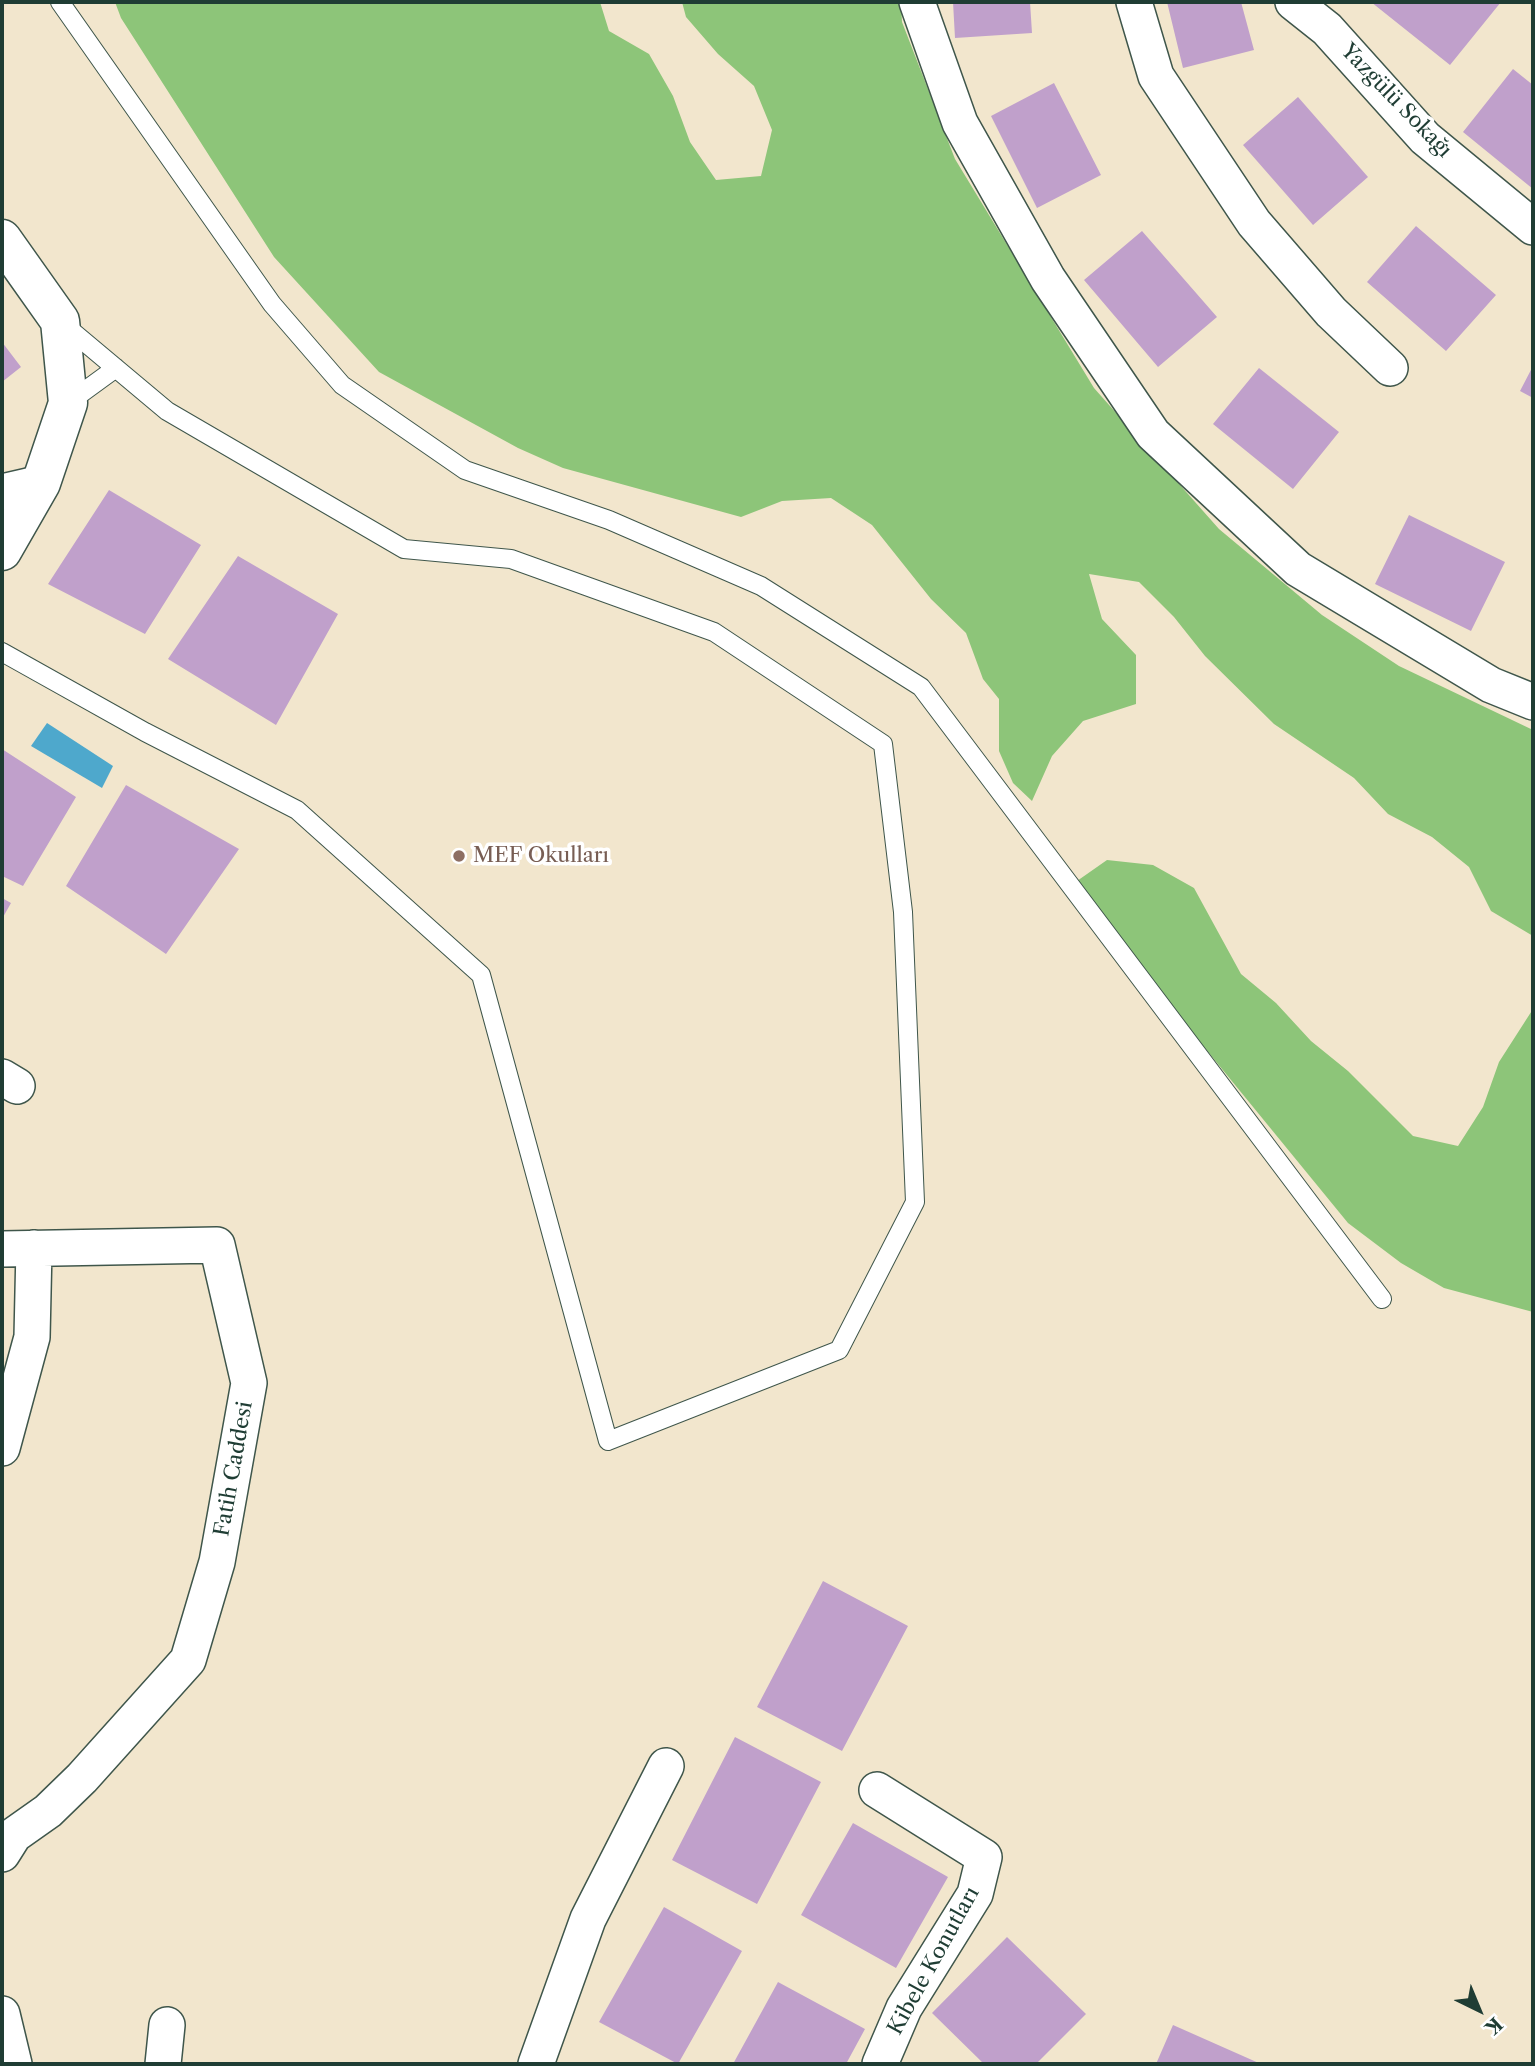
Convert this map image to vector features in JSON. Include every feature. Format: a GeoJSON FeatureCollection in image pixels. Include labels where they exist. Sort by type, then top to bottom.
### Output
{"type":"FeatureCollection","features":[{"type":"Feature","properties":{"kind":"street"},"geometry":{"type":"LineString","coordinates":[[917,2],[960,123],[1048,279],[1153,434],[1298,569],[1491,685],[1533,702]]}},
{"type":"Feature","properties":{"kind":"street"},"geometry":{"type":"LineString","coordinates":[[1134,2],[1156,76],[1254,223],[1331,312],[1390,368]]}},
{"type":"Feature","properties":{"kind":"street","name":"Yazgülü Sokağı"},"geometry":{"type":"LineString","coordinates":[[1293,2],[1327,29],[1425,138],[1533,227]]}},
{"type":"Feature","properties":{"kind":"street"},"geometry":{"type":"LineString","coordinates":[[2,239],[60,321],[68,403],[41,483],[2,551]]}},
{"type":"Feature","properties":{"kind":"street"},"geometry":{"type":"LineString","coordinates":[[2,492],[41,483]]}},
{"type":"Feature","properties":{"kind":"street","name":"Fatih Caddesi"},"geometry":{"type":"LineString","coordinates":[[6,1839],[48,1811],[82,1778],[188,1660],[217,1562],[249,1383],[218,1245],[18,1249]]}},
{"type":"Feature","properties":{"kind":"street"},"geometry":{"type":"LineString","coordinates":[[2,1448],[32,1337],[18,1249]]}},
{"type":"Feature","properties":{"kind":"street"},"geometry":{"type":"LineString","coordinates":[[536,2064],[588,1919],[666,1766]]}},
{"type":"Feature","properties":{"kind":"street","name":"Kibele Konutları"},"geometry":{"type":"LineString","coordinates":[[877,1790],[984,1857],[975,1894],[904,2008],[880,2064]]}},
{"type":"Feature","properties":{"kind":"street"},"geometry":{"type":"LineString","coordinates":[[2,2014],[14,2064]]}},
{"type":"Feature","properties":{"kind":"street"},"geometry":{"type":"LineString","coordinates":[[163,2064],[167,2025]]}},
{"type":"Feature","properties":{"kind":"lane"},"geometry":{"type":"LineString","coordinates":[[60,2],[272,304],[342,385],[465,470],[609,520],[761,586],[921,687],[1382,1299]]}},
{"type":"Feature","properties":{"kind":"lane"},"geometry":{"type":"LineString","coordinates":[[2,652],[145,732],[297,810],[481,975],[607,1441],[839,1350],[915,1202],[903,912],[883,744],[714,632],[511,559],[404,549],[167,411],[60,321]]}},
{"type":"Feature","properties":{"kind":"lane"},"geometry":{"type":"LineString","coordinates":[[68,403],[116,368]]}},
{"type":"Feature","properties":{"kind":"green space"},"geometry":{"type":"Polygon","coordinates":[[[115,2],[600,2],[609,31],[649,54],[673,96],[690,142],[716,180],[761,176],[772,130],[754,86],[718,54],[686,17],[682,2],[901,2],[902,22],[955,159],[1094,388],[1219,529],[1322,615],[1399,666],[1533,730],[1533,936],[1491,911],[1469,867],[1432,837],[1388,814],[1354,778],[1274,724],[1205,656],[1174,617],[1139,582],[1089,574],[1102,619],[1136,655],[1136,704],[1083,721],[1052,756],[1032,801],[1013,783],[999,751],[999,699],[983,679],[966,633],[931,599],[872,525],[831,498],[782,501],[741,517],[563,468],[518,448],[379,372],[274,257],[121,18],[115,2]]]}},
{"type":"Feature","properties":{"kind":"green space"},"geometry":{"type":"Polygon","coordinates":[[[1107,860],[1153,865],[1194,888],[1241,974],[1276,1003],[1311,1041],[1348,1071],[1413,1136],[1458,1146],[1483,1107],[1499,1062],[1533,1009],[1533,1312],[1444,1288],[1401,1263],[1348,1223],[1132,959],[1077,881],[1107,860]]]}},
{"type":"Feature","properties":{"kind":"water"},"geometry":{"type":"Polygon","coordinates":[[[47,723],[113,766],[102,788],[31,746],[47,723]]]}},
{"type":"Feature","properties":{"kind":"building"},"geometry":{"type":"Polygon","coordinates":[[[953,2],[1030,2],[1032,33],[955,38],[953,2]]]}},
{"type":"Feature","properties":{"kind":"building"},"geometry":{"type":"Polygon","coordinates":[[[1167,2],[1241,2],[1254,50],[1183,68],[1167,2]]]}},
{"type":"Feature","properties":{"kind":"building"},"geometry":{"type":"Polygon","coordinates":[[[1371,2],[1501,2],[1450,65],[1371,2]]]}},
{"type":"Feature","properties":{"kind":"building"},"geometry":{"type":"Polygon","coordinates":[[[1513,69],[1533,85],[1533,189],[1463,132],[1513,69]]]}},
{"type":"Feature","properties":{"kind":"building"},"geometry":{"type":"Polygon","coordinates":[[[1054,83],[1101,175],[1037,208],[991,116],[1054,83]]]}},
{"type":"Feature","properties":{"kind":"building"},"geometry":{"type":"Polygon","coordinates":[[[1298,97],[1368,177],[1313,225],[1243,145],[1298,97]]]}},
{"type":"Feature","properties":{"kind":"building"},"geometry":{"type":"Polygon","coordinates":[[[1416,226],[1496,295],[1446,351],[1367,282],[1416,226]]]}},
{"type":"Feature","properties":{"kind":"building"},"geometry":{"type":"Polygon","coordinates":[[[1142,231],[1217,317],[1158,367],[1084,280],[1142,231]]]}},
{"type":"Feature","properties":{"kind":"building"},"geometry":{"type":"Polygon","coordinates":[[[2,342],[21,367],[2,382],[2,342]]]}},
{"type":"Feature","properties":{"kind":"building"},"geometry":{"type":"Polygon","coordinates":[[[1533,366],[1533,398],[1520,391],[1533,366]]]}},
{"type":"Feature","properties":{"kind":"building"},"geometry":{"type":"Polygon","coordinates":[[[1259,368],[1339,432],[1293,489],[1213,424],[1259,368]]]}},
{"type":"Feature","properties":{"kind":"building"},"geometry":{"type":"Polygon","coordinates":[[[109,490],[201,545],[145,634],[48,584],[109,490]]]}},
{"type":"Feature","properties":{"kind":"building"},"geometry":{"type":"Polygon","coordinates":[[[1409,515],[1505,562],[1471,631],[1375,584],[1409,515]]]}},
{"type":"Feature","properties":{"kind":"building"},"geometry":{"type":"Polygon","coordinates":[[[238,556],[338,614],[276,725],[168,659],[238,556]]]}},
{"type":"Feature","properties":{"kind":"building"},"geometry":{"type":"Polygon","coordinates":[[[2,749],[76,797],[23,886],[2,876],[2,749]]]}},
{"type":"Feature","properties":{"kind":"building"},"geometry":{"type":"Polygon","coordinates":[[[126,785],[239,849],[166,954],[66,886],[126,785]]]}},
{"type":"Feature","properties":{"kind":"building"},"geometry":{"type":"Polygon","coordinates":[[[2,898],[11,903],[2,919],[2,898]]]}},
{"type":"Feature","properties":{"kind":"building"},"geometry":{"type":"Polygon","coordinates":[[[823,1581],[908,1626],[842,1751],[757,1707],[823,1581]]]}},
{"type":"Feature","properties":{"kind":"building"},"geometry":{"type":"Polygon","coordinates":[[[735,1737],[821,1782],[757,1904],[672,1860],[735,1737]]]}},
{"type":"Feature","properties":{"kind":"building"},"geometry":{"type":"Polygon","coordinates":[[[853,1823],[948,1877],[896,1968],[801,1915],[853,1823]]]}},
{"type":"Feature","properties":{"kind":"building"},"geometry":{"type":"Polygon","coordinates":[[[664,1907],[742,1951],[678,2064],[599,2022],[664,1907]]]}},
{"type":"Feature","properties":{"kind":"building"},"geometry":{"type":"Polygon","coordinates":[[[1007,1937],[1086,2014],[1036,2064],[984,2064],[932,2013],[1007,1937]]]}},
{"type":"Feature","properties":{"kind":"building"},"geometry":{"type":"Polygon","coordinates":[[[778,1982],[865,2029],[846,2064],[733,2064],[778,1982]]]}},
{"type":"Feature","properties":{"kind":"building"},"geometry":{"type":"Polygon","coordinates":[[[1173,2025],[1261,2064],[1156,2064],[1173,2025]]]}},
{"type":"Feature","properties":{"kind":"place","name":"MEF Okulları"},"geometry":{"type":"Point","coordinates":[459,856]}}]}
